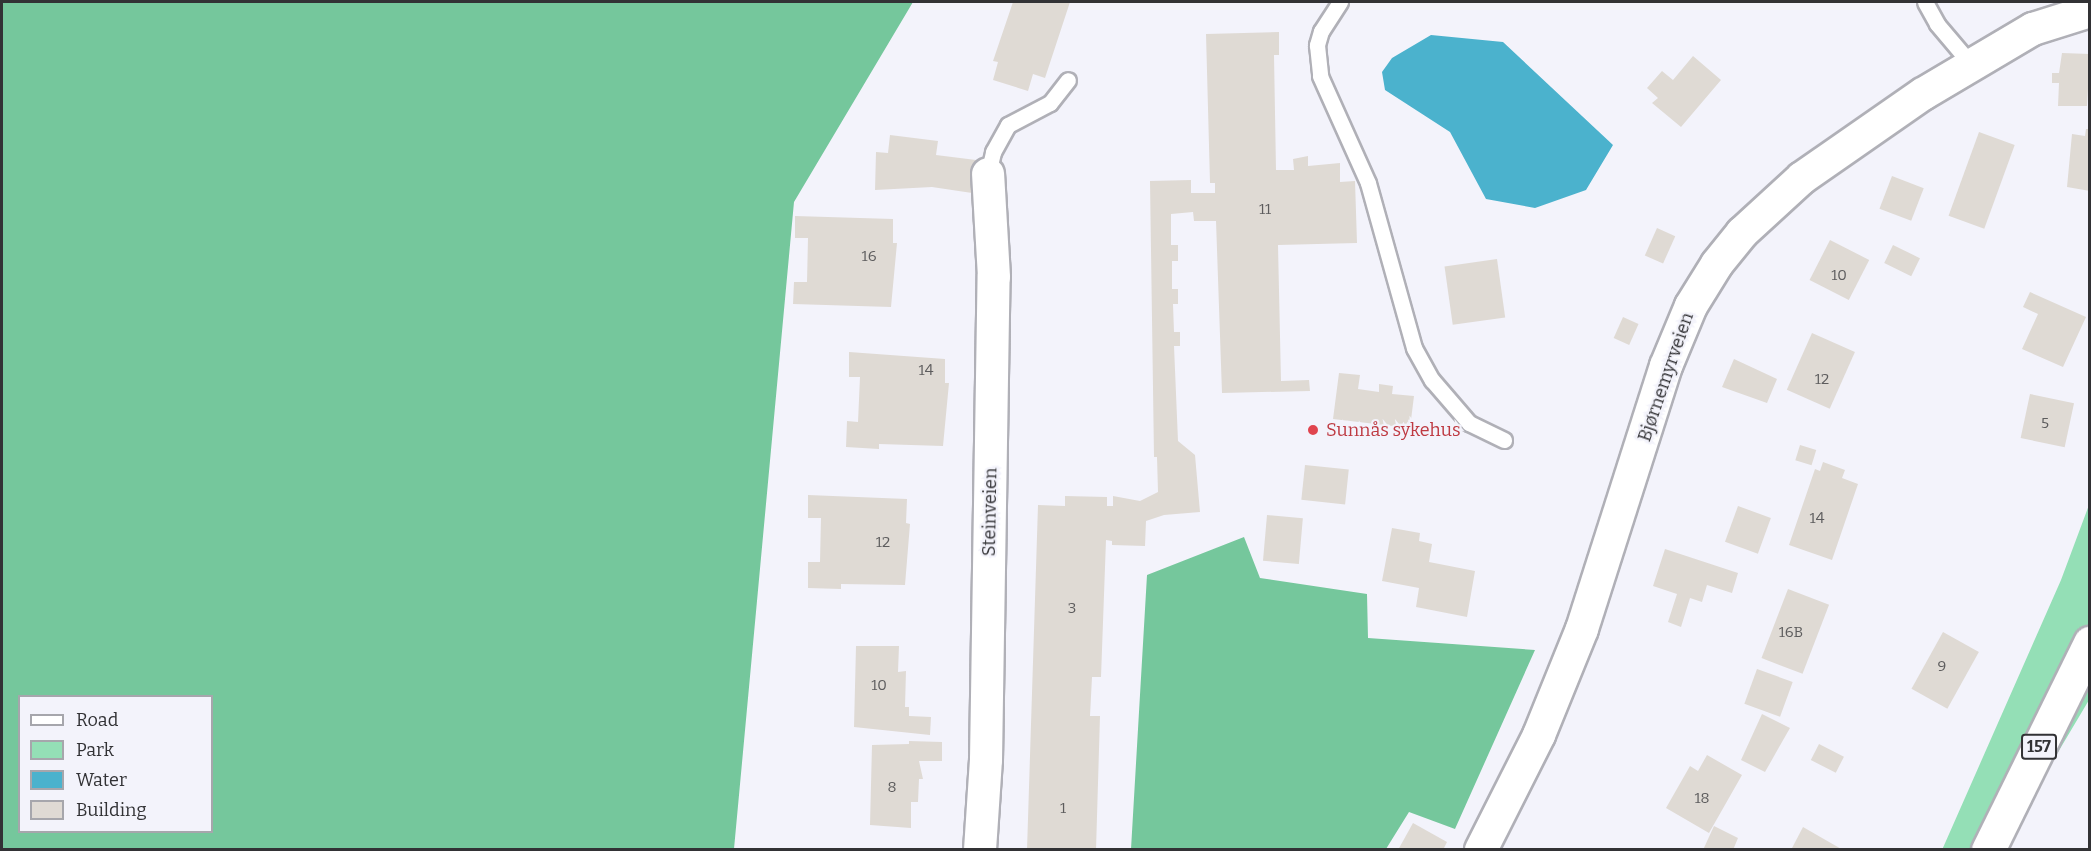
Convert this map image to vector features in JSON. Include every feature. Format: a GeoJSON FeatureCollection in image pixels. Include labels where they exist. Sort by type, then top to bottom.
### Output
{"type":"FeatureCollection","features":[{"type":"Feature","properties":{"kind":"main road","name":"157"},"geometry":{"type":"LineString","coordinates":[[1988,849],[2090,644]]}},
{"type":"Feature","properties":{"kind":"street","name":"Bjørnemyrveien"},"geometry":{"type":"LineString","coordinates":[[1481,849],[1539,735],[1582,629],[1666,366],[1690,306],[1711,272],[1742,233],[1802,178],[1970,63],[2033,29],[2090,12]]}},
{"type":"Feature","properties":{"kind":"street","name":"Steinveien"},"geometry":{"type":"LineString","coordinates":[[980,849],[986,760],[994,276],[988,174]]}},
{"type":"Feature","properties":{"kind":"lane"},"geometry":{"type":"LineString","coordinates":[[1340,2],[1321,31],[1317,45],[1320,76],[1368,183],[1414,348],[1432,380],[1469,423],[1503,440]]}},
{"type":"Feature","properties":{"kind":"lane"},"geometry":{"type":"LineString","coordinates":[[1925,2],[1937,24],[1970,63]]}},
{"type":"Feature","properties":{"kind":"lane"},"geometry":{"type":"LineString","coordinates":[[988,174],[993,152],[1008,125],[1050,103],[1068,80]]}},
{"type":"Feature","properties":{"kind":"green space"},"geometry":{"type":"Polygon","coordinates":[[[2,2],[913,2],[794,202],[734,849],[2,849],[2,2]]]}},
{"type":"Feature","properties":{"kind":"green space"},"geometry":{"type":"Polygon","coordinates":[[[2089,505],[2089,700],[2026,806],[2007,849],[1942,850],[2061,580],[2089,505]]]}},
{"type":"Feature","properties":{"kind":"green space"},"geometry":{"type":"Polygon","coordinates":[[[1244,537],[1260,578],[1367,594],[1368,638],[1535,650],[1455,829],[1409,812],[1386,849],[1131,849],[1147,575],[1244,537]]]}},
{"type":"Feature","properties":{"kind":"water"},"geometry":{"type":"Polygon","coordinates":[[[1431,35],[1503,42],[1613,145],[1586,190],[1535,208],[1486,199],[1450,132],[1385,90],[1382,72],[1392,58],[1431,35]]]}},
{"type":"Feature","properties":{"kind":"building"},"geometry":{"type":"Polygon","coordinates":[[[1013,2],[1070,2],[1045,78],[1033,74],[1028,91],[993,80],[998,62],[993,61],[1013,2]]]}},
{"type":"Feature","properties":{"kind":"building"},"geometry":{"type":"Polygon","coordinates":[[[1279,32],[1279,55],[1274,55],[1276,170],[1294,170],[1293,159],[1308,156],[1308,166],[1340,163],[1340,182],[1355,181],[1357,243],[1278,245],[1281,381],[1309,380],[1310,391],[1222,393],[1216,221],[1194,221],[1193,212],[1171,214],[1171,245],[1178,245],[1178,261],[1172,261],[1172,289],[1178,289],[1178,304],[1173,304],[1174,332],[1180,332],[1180,346],[1174,346],[1178,441],[1195,455],[1200,512],[1164,515],[1146,521],[1145,546],[1112,545],[1112,541],[1106,540],[1101,677],[1092,677],[1090,716],[1100,716],[1096,850],[1027,850],[1038,505],[1065,506],[1065,496],[1107,497],[1107,506],[1113,506],[1113,496],[1140,501],[1158,492],[1157,457],[1154,457],[1150,181],[1191,180],[1191,193],[1215,193],[1215,183],[1210,183],[1206,34],[1279,32]]]}},
{"type":"Feature","properties":{"kind":"building"},"geometry":{"type":"Polygon","coordinates":[[[2062,53],[2090,54],[2087,106],[2058,106],[2059,83],[2052,83],[2052,73],[2059,73],[2062,53]]]}},
{"type":"Feature","properties":{"kind":"building"},"geometry":{"type":"Polygon","coordinates":[[[1693,56],[1721,80],[1681,127],[1652,103],[1658,98],[1647,88],[1662,71],[1673,80],[1693,56]]]}},
{"type":"Feature","properties":{"kind":"building"},"geometry":{"type":"Polygon","coordinates":[[[2086,129],[2090,129],[2090,191],[2067,187],[2072,134],[2085,136],[2086,129]]]}},
{"type":"Feature","properties":{"kind":"building"},"geometry":{"type":"Polygon","coordinates":[[[1979,132],[2015,145],[1984,229],[1949,216],[1979,132]]]}},
{"type":"Feature","properties":{"kind":"building"},"geometry":{"type":"Polygon","coordinates":[[[890,135],[938,141],[936,155],[976,160],[972,193],[932,187],[875,190],[876,152],[888,153],[890,135]]]}},
{"type":"Feature","properties":{"kind":"building"},"geometry":{"type":"Polygon","coordinates":[[[1892,176],[1924,188],[1911,221],[1879,209],[1892,176]]]}},
{"type":"Feature","properties":{"kind":"building"},"geometry":{"type":"Polygon","coordinates":[[[795,216],[893,219],[893,243],[897,243],[891,307],[793,304],[794,282],[807,282],[808,238],[795,238],[795,216]]]}},
{"type":"Feature","properties":{"kind":"building"},"geometry":{"type":"Polygon","coordinates":[[[1657,228],[1675,236],[1663,264],[1645,255],[1657,228]]]}},
{"type":"Feature","properties":{"kind":"building"},"geometry":{"type":"Polygon","coordinates":[[[1830,240],[1869,260],[1849,300],[1810,280],[1830,240]]]}},
{"type":"Feature","properties":{"kind":"building"},"geometry":{"type":"Polygon","coordinates":[[[1893,245],[1920,258],[1911,276],[1884,263],[1893,245]]]}},
{"type":"Feature","properties":{"kind":"building"},"geometry":{"type":"Polygon","coordinates":[[[1497,259],[1505,317],[1453,325],[1445,266],[1497,259]]]}},
{"type":"Feature","properties":{"kind":"building"},"geometry":{"type":"Polygon","coordinates":[[[2030,292],[2086,317],[2063,367],[2022,349],[2038,314],[2023,307],[2030,292]]]}},
{"type":"Feature","properties":{"kind":"building"},"geometry":{"type":"Polygon","coordinates":[[[1623,317],[1639,324],[1629,345],[1614,338],[1623,317]]]}},
{"type":"Feature","properties":{"kind":"building"},"geometry":{"type":"Polygon","coordinates":[[[1812,333],[1855,352],[1830,409],[1787,390],[1812,333]]]}},
{"type":"Feature","properties":{"kind":"building"},"geometry":{"type":"Polygon","coordinates":[[[849,352],[945,359],[945,383],[949,383],[943,446],[879,444],[879,449],[846,447],[847,421],[858,422],[860,377],[849,377],[849,352]]]}},
{"type":"Feature","properties":{"kind":"building"},"geometry":{"type":"Polygon","coordinates":[[[1734,359],[1777,379],[1767,403],[1722,387],[1734,359]]]}},
{"type":"Feature","properties":{"kind":"building"},"geometry":{"type":"Polygon","coordinates":[[[1339,373],[1360,375],[1358,389],[1379,392],[1379,384],[1393,386],[1392,394],[1414,396],[1410,428],[1333,419],[1339,373]]]}},
{"type":"Feature","properties":{"kind":"building"},"geometry":{"type":"Polygon","coordinates":[[[2030,394],[2074,403],[2065,447],[2021,438],[2030,394]]]}},
{"type":"Feature","properties":{"kind":"building"},"geometry":{"type":"Polygon","coordinates":[[[1800,445],[1816,450],[1812,465],[1795,460],[1800,445]]]}},
{"type":"Feature","properties":{"kind":"building"},"geometry":{"type":"Polygon","coordinates":[[[1823,462],[1845,470],[1842,478],[1858,484],[1832,560],[1789,545],[1815,469],[1820,471],[1823,462]]]}},
{"type":"Feature","properties":{"kind":"building"},"geometry":{"type":"Polygon","coordinates":[[[1305,465],[1349,470],[1345,504],[1301,500],[1305,465]]]}},
{"type":"Feature","properties":{"kind":"building"},"geometry":{"type":"Polygon","coordinates":[[[808,495],[907,499],[906,523],[910,524],[905,585],[841,584],[841,589],[808,588],[808,562],[820,562],[821,518],[808,518],[808,495]]]}},
{"type":"Feature","properties":{"kind":"building"},"geometry":{"type":"Polygon","coordinates":[[[1738,506],[1771,518],[1758,554],[1725,542],[1738,506]]]}},
{"type":"Feature","properties":{"kind":"building"},"geometry":{"type":"Polygon","coordinates":[[[1267,515],[1303,518],[1299,564],[1263,561],[1267,515]]]}},
{"type":"Feature","properties":{"kind":"building"},"geometry":{"type":"Polygon","coordinates":[[[1392,528],[1420,533],[1419,541],[1432,544],[1429,562],[1475,571],[1467,617],[1416,607],[1419,588],[1382,581],[1392,528]]]}},
{"type":"Feature","properties":{"kind":"building"},"geometry":{"type":"Polygon","coordinates":[[[1665,549],[1738,573],[1732,593],[1707,585],[1702,602],[1690,598],[1681,627],[1668,622],[1677,594],[1653,586],[1665,549]]]}},
{"type":"Feature","properties":{"kind":"building"},"geometry":{"type":"Polygon","coordinates":[[[1788,589],[1829,605],[1803,674],[1761,658],[1788,589]]]}},
{"type":"Feature","properties":{"kind":"building"},"geometry":{"type":"Polygon","coordinates":[[[1943,632],[1979,652],[1947,709],[1911,689],[1943,632]]]}},
{"type":"Feature","properties":{"kind":"building"},"geometry":{"type":"Polygon","coordinates":[[[856,646],[899,646],[898,672],[906,671],[905,707],[909,707],[909,716],[931,717],[930,735],[854,727],[856,646]]]}},
{"type":"Feature","properties":{"kind":"building"},"geometry":{"type":"Polygon","coordinates":[[[1757,669],[1793,682],[1780,717],[1744,704],[1757,669]]]}},
{"type":"Feature","properties":{"kind":"building"},"geometry":{"type":"Polygon","coordinates":[[[1762,714],[1790,728],[1765,772],[1741,760],[1762,714]]]}},
{"type":"Feature","properties":{"kind":"building"},"geometry":{"type":"Polygon","coordinates":[[[909,741],[942,742],[942,761],[919,761],[923,779],[919,779],[918,802],[911,802],[911,828],[870,825],[872,745],[909,744],[909,741]]]}},
{"type":"Feature","properties":{"kind":"building"},"geometry":{"type":"Polygon","coordinates":[[[1819,744],[1844,757],[1836,773],[1811,760],[1819,744]]]}},
{"type":"Feature","properties":{"kind":"building"},"geometry":{"type":"Polygon","coordinates":[[[1707,755],[1742,775],[1709,833],[1666,808],[1690,766],[1698,771],[1707,755]]]}},
{"type":"Feature","properties":{"kind":"building"},"geometry":{"type":"Polygon","coordinates":[[[1413,823],[1447,842],[1443,850],[1398,850],[1413,823]]]}},
{"type":"Feature","properties":{"kind":"building"},"geometry":{"type":"Polygon","coordinates":[[[1714,826],[1738,838],[1733,850],[1703,850],[1714,826]]]}},
{"type":"Feature","properties":{"kind":"building"},"geometry":{"type":"Polygon","coordinates":[[[1803,827],[1843,850],[1791,850],[1803,827]]]}},
{"type":"Feature","properties":{"kind":"place","name":"Sunnås sykehus"},"geometry":{"type":"Point","coordinates":[1313,430]}}]}
